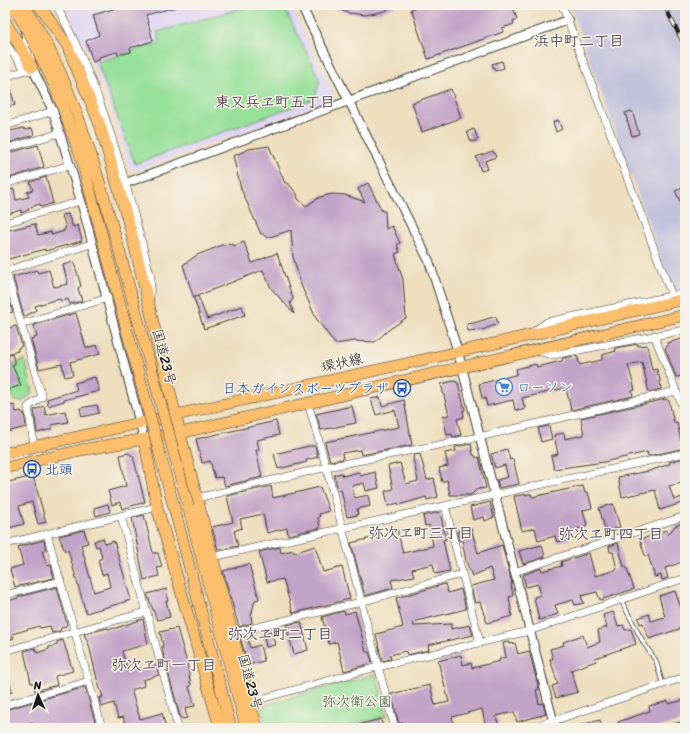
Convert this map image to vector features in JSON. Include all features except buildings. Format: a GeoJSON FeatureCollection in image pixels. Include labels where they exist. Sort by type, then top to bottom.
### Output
{"type":"FeatureCollection","features":[{"type":"Feature","properties":{"kind":"main road","name":"国道23号"},"geometry":{"type":"LineString","coordinates":[[12,5],[28,32],[54,84],[81,157],[231,728]]}},
{"type":"Feature","properties":{"kind":"main road","name":"国道23号"},"geometry":{"type":"LineString","coordinates":[[24,5],[60,68],[82,125],[147,351],[245,704],[246,728]]}},
{"type":"Feature","properties":{"kind":"main road"},"geometry":{"type":"LineString","coordinates":[[39,5],[67,45],[100,125],[131,231],[148,308],[233,633],[245,704],[257,728]]}},
{"type":"Feature","properties":{"kind":"main road"},"geometry":{"type":"LineString","coordinates":[[5,21],[31,69]]}},
{"type":"Feature","properties":{"kind":"main road","name":"環状線"},"geometry":{"type":"LineString","coordinates":[[5,453],[34,445],[177,416],[685,299]]}},
{"type":"Feature","properties":{"kind":"main road"},"geometry":{"type":"LineString","coordinates":[[5,468],[81,450],[180,433],[685,315]]}},
{"type":"Feature","properties":{"kind":"main road"},"geometry":{"type":"LineString","coordinates":[[144,439],[157,507],[220,728]]}},
{"type":"Feature","properties":{"kind":"street"},"geometry":{"type":"LineString","coordinates":[[20,5],[31,69]]}},
{"type":"Feature","properties":{"kind":"street"},"geometry":{"type":"LineString","coordinates":[[56,5],[76,40],[118,156],[151,278],[148,308]]}},
{"type":"Feature","properties":{"kind":"street"},"geometry":{"type":"LineString","coordinates":[[301,5],[429,261],[458,352],[554,725]]}},
{"type":"Feature","properties":{"kind":"street"},"geometry":{"type":"LineString","coordinates":[[562,5],[672,296]]}},
{"type":"Feature","properties":{"kind":"street"},"geometry":{"type":"LineString","coordinates":[[126,183],[568,20]]}},
{"type":"Feature","properties":{"kind":"street"},"geometry":{"type":"LineString","coordinates":[[5,43],[31,69],[53,111],[81,201],[91,244],[108,298],[144,439]]}},
{"type":"Feature","properties":{"kind":"street"},"geometry":{"type":"LineString","coordinates":[[5,77],[31,69]]}},
{"type":"Feature","properties":{"kind":"street"},"geometry":{"type":"LineString","coordinates":[[5,126],[53,111]]}},
{"type":"Feature","properties":{"kind":"street"},"geometry":{"type":"LineString","coordinates":[[5,149],[60,133]]}},
{"type":"Feature","properties":{"kind":"street"},"geometry":{"type":"LineString","coordinates":[[5,184],[70,166]]}},
{"type":"Feature","properties":{"kind":"street"},"geometry":{"type":"LineString","coordinates":[[5,223],[81,201]]}},
{"type":"Feature","properties":{"kind":"street"},"geometry":{"type":"LineString","coordinates":[[34,445],[28,407],[42,397],[5,271],[91,244]]}},
{"type":"Feature","properties":{"kind":"street"},"geometry":{"type":"LineString","coordinates":[[529,334],[547,322],[685,293]]}},
{"type":"Feature","properties":{"kind":"street"},"geometry":{"type":"LineString","coordinates":[[21,324],[108,298]]}},
{"type":"Feature","properties":{"kind":"street"},"geometry":{"type":"LineString","coordinates":[[533,350],[553,355],[685,330]]}},
{"type":"Feature","properties":{"kind":"street"},"geometry":{"type":"LineString","coordinates":[[654,336],[685,413]]}},
{"type":"Feature","properties":{"kind":"street"},"geometry":{"type":"LineString","coordinates":[[197,498],[327,467],[479,437],[676,391]]}},
{"type":"Feature","properties":{"kind":"street"},"geometry":{"type":"LineString","coordinates":[[308,403],[327,467],[377,667],[395,728]]}},
{"type":"Feature","properties":{"kind":"street"},"geometry":{"type":"LineString","coordinates":[[212,557],[685,453]]}},
{"type":"Feature","properties":{"kind":"street"},"geometry":{"type":"LineString","coordinates":[[445,506],[480,643]]}},
{"type":"Feature","properties":{"kind":"street"},"geometry":{"type":"LineString","coordinates":[[5,544],[157,507]]}},
{"type":"Feature","properties":{"kind":"street"},"geometry":{"type":"LineString","coordinates":[[121,516],[178,728]]}},
{"type":"Feature","properties":{"kind":"street"},"geometry":{"type":"LineString","coordinates":[[514,572],[685,516]]}},
{"type":"Feature","properties":{"kind":"street"},"geometry":{"type":"LineString","coordinates":[[47,534],[102,728]]}},
{"type":"Feature","properties":{"kind":"street"},"geometry":{"type":"LineString","coordinates":[[233,633],[361,602],[462,574]]}},
{"type":"Feature","properties":{"kind":"street"},"geometry":{"type":"LineString","coordinates":[[245,704],[377,667],[530,630],[685,578]]}},
{"type":"Feature","properties":{"kind":"street"},"geometry":{"type":"LineString","coordinates":[[5,595],[61,581]]}},
{"type":"Feature","properties":{"kind":"street"},"geometry":{"type":"LineString","coordinates":[[5,651],[146,612]]}},
{"type":"Feature","properties":{"kind":"street"},"geometry":{"type":"LineString","coordinates":[[527,728],[554,725],[685,677]]}},
{"type":"Feature","properties":{"kind":"street"},"geometry":{"type":"LineString","coordinates":[[5,705],[89,681]]}},
{"type":"Feature","properties":{"kind":"lane"},"geometry":{"type":"LineString","coordinates":[[621,599],[643,642],[656,661],[663,685]]}},
{"type":"Feature","properties":{"kind":"shaded area"},"geometry":{"type":"Polygon","coordinates":[[[64,5],[290,5],[334,94],[332,100],[135,171],[129,168],[117,125],[103,88],[89,55],[64,5]]]}},
{"type":"Feature","properties":{"kind":"shaded area"},"geometry":{"type":"Polygon","coordinates":[[[570,5],[685,5],[685,290],[676,292],[673,291],[570,5]]]}},
{"type":"Feature","properties":{"kind":"green space"},"geometry":{"type":"Polygon","coordinates":[[[253,5],[283,5],[320,80],[314,99],[135,164],[97,62],[160,42],[157,32],[253,5]]]}},
{"type":"Feature","properties":{"kind":"green space"},"geometry":{"type":"Polygon","coordinates":[[[25,360],[33,393],[23,401],[14,401],[7,377],[16,363],[25,360]]]}},
{"type":"Feature","properties":{"kind":"green space","name":"弥次衛公園"},"geometry":{"type":"Polygon","coordinates":[[[376,674],[387,716],[342,728],[266,728],[261,706],[376,674]]]}},
{"type":"Feature","properties":{"kind":"railway"},"geometry":{"type":"LineString","coordinates":[[664,5],[685,46]]}},
{"type":"Feature","properties":{"kind":"place","name":"ローソン"},"geometry":{"type":"Point","coordinates":[504,387]}},
{"type":"Feature","properties":{"kind":"place","name":"日本ガイシスポーツプラザ"},"geometry":{"type":"Point","coordinates":[402,388]}},
{"type":"Feature","properties":{"kind":"place","name":"北頭"},"geometry":{"type":"Point","coordinates":[32,469]}},
{"type":"Feature","properties":{"kind":"district","name":"浜中町二丁目"},"geometry":{"type":"Point","coordinates":[579,41]}},
{"type":"Feature","properties":{"kind":"district","name":"東又兵ヱ町五丁目"},"geometry":{"type":"Point","coordinates":[275,102]}},
{"type":"Feature","properties":{"kind":"district","name":"弥次ヱ町三丁目"},"geometry":{"type":"Point","coordinates":[421,533]}},
{"type":"Feature","properties":{"kind":"district","name":"弥次ヱ町四丁目"},"geometry":{"type":"Point","coordinates":[611,534]}},
{"type":"Feature","properties":{"kind":"district","name":"弥次ヱ町二丁目"},"geometry":{"type":"Point","coordinates":[280,634]}},
{"type":"Feature","properties":{"kind":"district","name":"弥次ヱ町一丁目"},"geometry":{"type":"Point","coordinates":[164,665]}}]}
